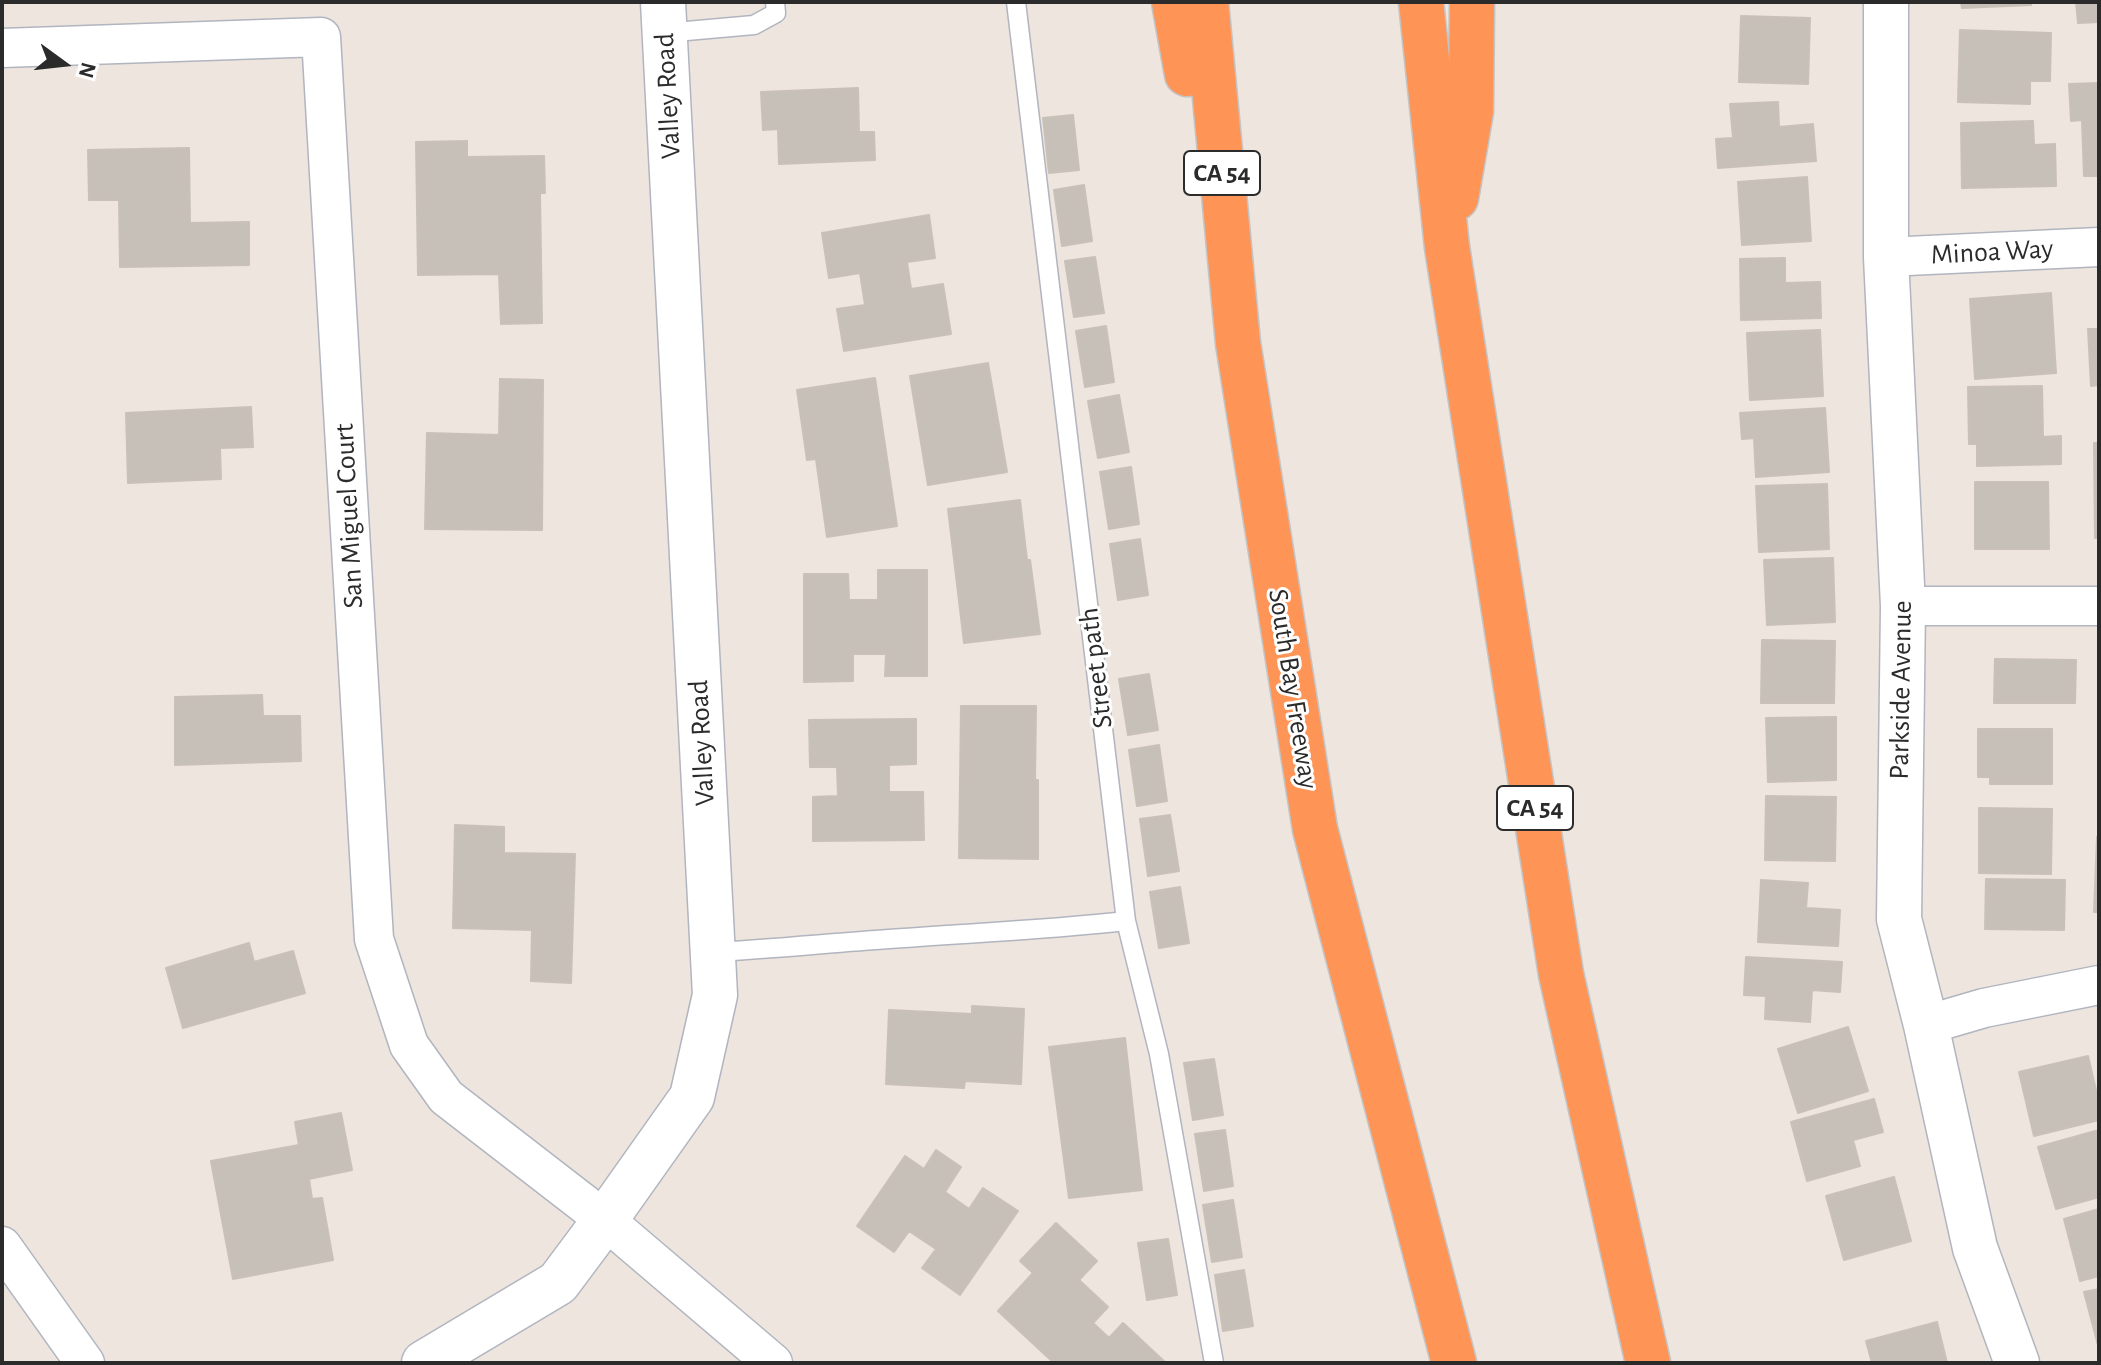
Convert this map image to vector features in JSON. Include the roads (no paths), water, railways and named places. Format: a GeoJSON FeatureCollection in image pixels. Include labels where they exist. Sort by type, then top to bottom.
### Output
{"type":"FeatureCollection","features":[{"type":"Feature","properties":{"kind":"highway"},"geometry":{"type":"LineString","coordinates":[[1174,2],[1238,343]]}},
{"type":"Feature","properties":{"kind":"highway","name":"South Bay Freeway"},"geometry":{"type":"LineString","coordinates":[[1206,2],[1238,343],[1315,829],[1454,1363]]}},
{"type":"Feature","properties":{"kind":"highway","name":"CA 54"},"geometry":{"type":"LineString","coordinates":[[1421,2],[1447,247],[1561,974],[1648,1363]]}},
{"type":"Feature","properties":{"kind":"highway"},"geometry":{"type":"LineString","coordinates":[[1447,247],[1471,111],[1472,2]]}},
{"type":"Feature","properties":{"kind":"street","name":"Parkside Avenue"},"geometry":{"type":"LineString","coordinates":[[1886,2],[1886,257],[1903,606],[1899,919],[1926,1025],[1975,1248],[2017,1363]]}},
{"type":"Feature","properties":{"kind":"street","name":"Valley Road"},"geometry":{"type":"LineString","coordinates":[[424,1363],[558,1283],[692,1097],[715,995],[663,17]]}},
{"type":"Feature","properties":{"kind":"street","name":"San Miguel Court"},"geometry":{"type":"LineString","coordinates":[[2,48],[321,37],[374,939],[409,1045],[446,1097],[605,1220]]}},
{"type":"Feature","properties":{"kind":"street","name":"Minoa Way"},"geometry":{"type":"LineString","coordinates":[[1886,257],[2099,247]]}},
{"type":"Feature","properties":{"kind":"street"},"geometry":{"type":"LineString","coordinates":[[1903,606],[2099,606]]}},
{"type":"Feature","properties":{"kind":"street"},"geometry":{"type":"LineString","coordinates":[[1926,1025],[1984,1008],[2099,985]]}},
{"type":"Feature","properties":{"kind":"street"},"geometry":{"type":"LineString","coordinates":[[605,1220],[773,1363]]}},
{"type":"Feature","properties":{"kind":"street"},"geometry":{"type":"LineString","coordinates":[[2,1246],[85,1363]]}},
{"type":"Feature","properties":{"kind":"lane"},"geometry":{"type":"LineString","coordinates":[[663,17],[754,25],[776,13],[775,2]]}},
{"type":"Feature","properties":{"kind":"lane","name":"Street path"},"geometry":{"type":"LineString","coordinates":[[1016,2],[1126,921],[1159,1054],[1214,1363]]}},
{"type":"Feature","properties":{"kind":"lane"},"geometry":{"type":"LineString","coordinates":[[712,952],[1126,921]]}}]}
